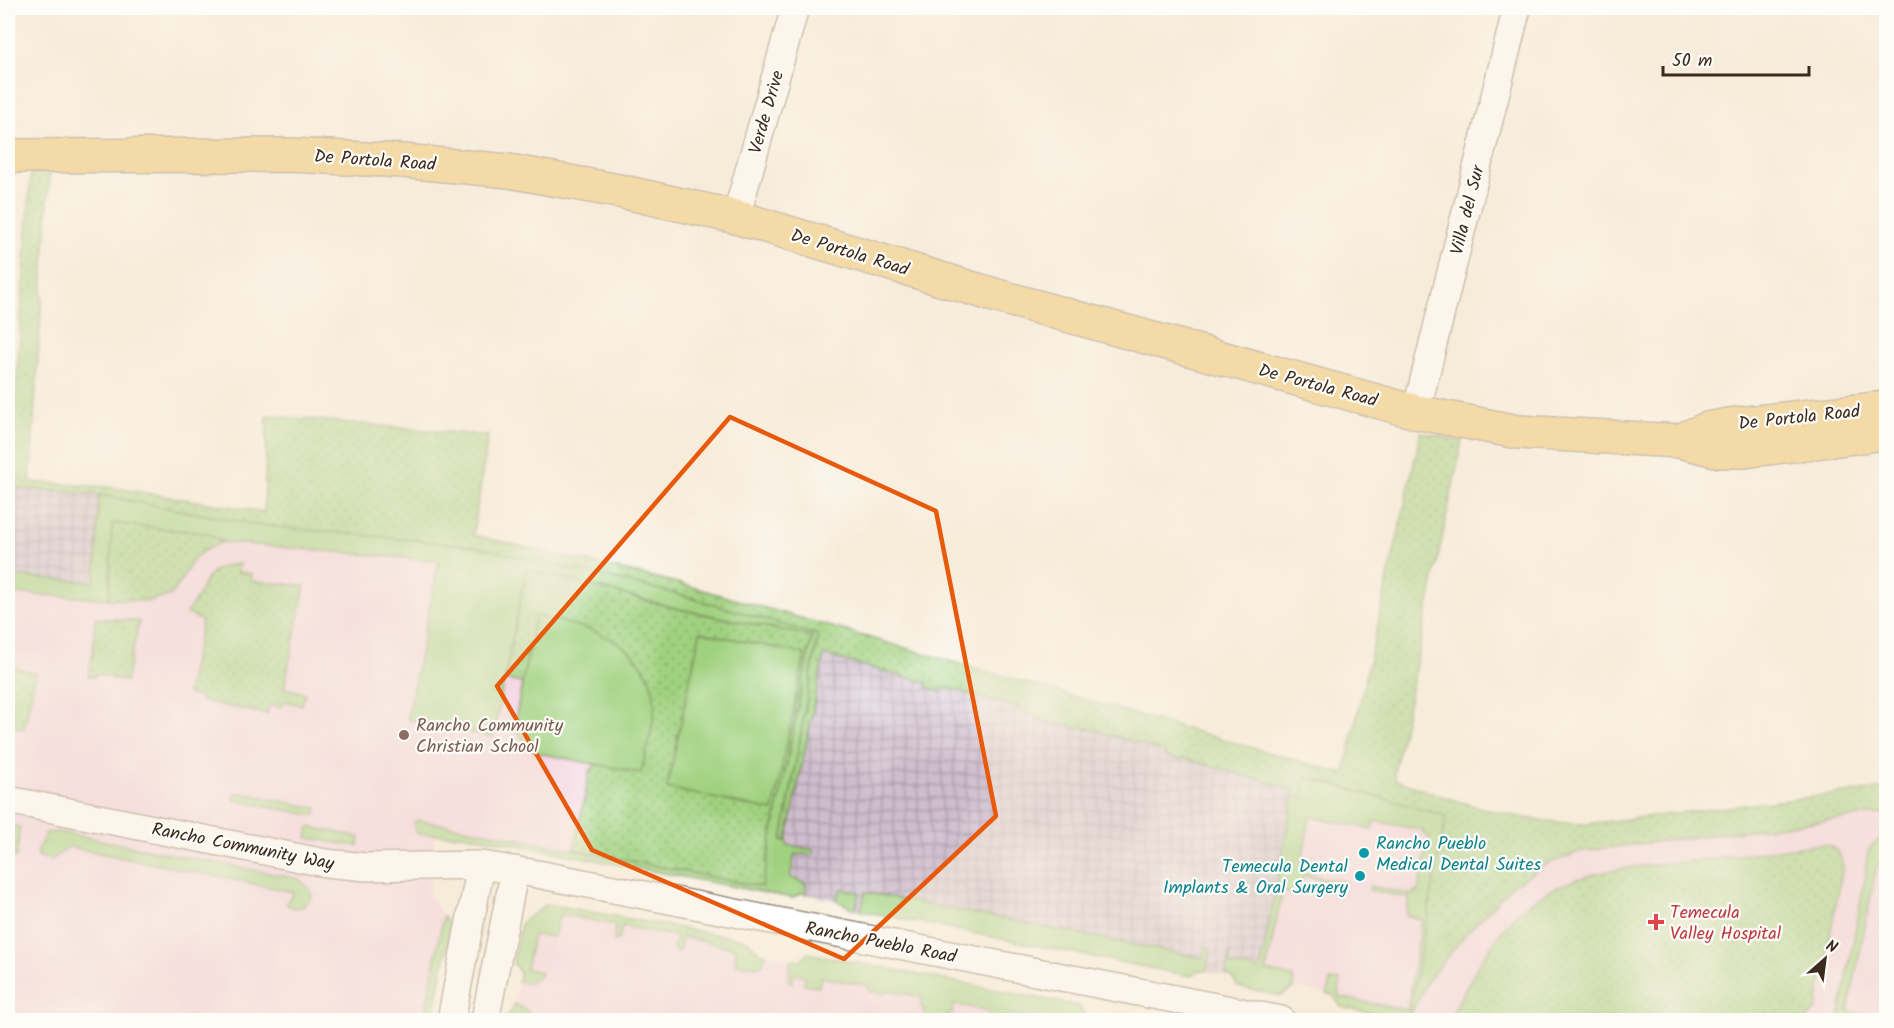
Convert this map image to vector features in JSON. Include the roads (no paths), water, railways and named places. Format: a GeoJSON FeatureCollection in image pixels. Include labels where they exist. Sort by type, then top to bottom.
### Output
{"type":"FeatureCollection","features":[{"type":"Feature","properties":{"kind":"main road","name":"De Portola Road"},"geometry":{"type":"LineString","coordinates":[[8,156],[291,155],[403,161],[530,175],[736,217],[1006,299],[1416,412],[1518,432],[1679,441],[1720,451],[1744,451],[1887,433]]}},
{"type":"Feature","properties":{"kind":"main road","name":"De Portola Road"},"geometry":{"type":"LineString","coordinates":[[1679,441],[1707,429],[1729,425],[1887,408]]}},
{"type":"Feature","properties":{"kind":"street","name":"Verde Drive"},"geometry":{"type":"LineString","coordinates":[[736,217],[795,8]]}},
{"type":"Feature","properties":{"kind":"street","name":"Villa del Sur"},"geometry":{"type":"LineString","coordinates":[[1416,412],[1517,8]]}},
{"type":"Feature","properties":{"kind":"street","name":"Rancho Community Way"},"geometry":{"type":"LineString","coordinates":[[8,800],[325,863],[366,867],[482,865]]}},
{"type":"Feature","properties":{"kind":"street","name":"Rancho Pueblo Road"},"geometry":{"type":"LineString","coordinates":[[482,865],[1281,1020]]}},
{"type":"Feature","properties":{"kind":"street"},"geometry":{"type":"LineString","coordinates":[[451,1020],[482,865]]}},
{"type":"Feature","properties":{"kind":"street"},"geometry":{"type":"LineString","coordinates":[[485,1020],[515,870]]}},
{"type":"Feature","properties":{"kind":"place","name":"Rancho Community Christian School"},"geometry":{"type":"Point","coordinates":[404,735]}},
{"type":"Feature","properties":{"kind":"place","name":"Rancho Pueblo Medical Dental Suites"},"geometry":{"type":"Point","coordinates":[1364,853]}},
{"type":"Feature","properties":{"kind":"place","name":"Temecula Dental Implants & Oral Surgery"},"geometry":{"type":"Point","coordinates":[1360,876]}},
{"type":"Feature","properties":{"kind":"place","name":"Temecula Valley Hospital"},"geometry":{"type":"Point","coordinates":[1656,922]}}]}
